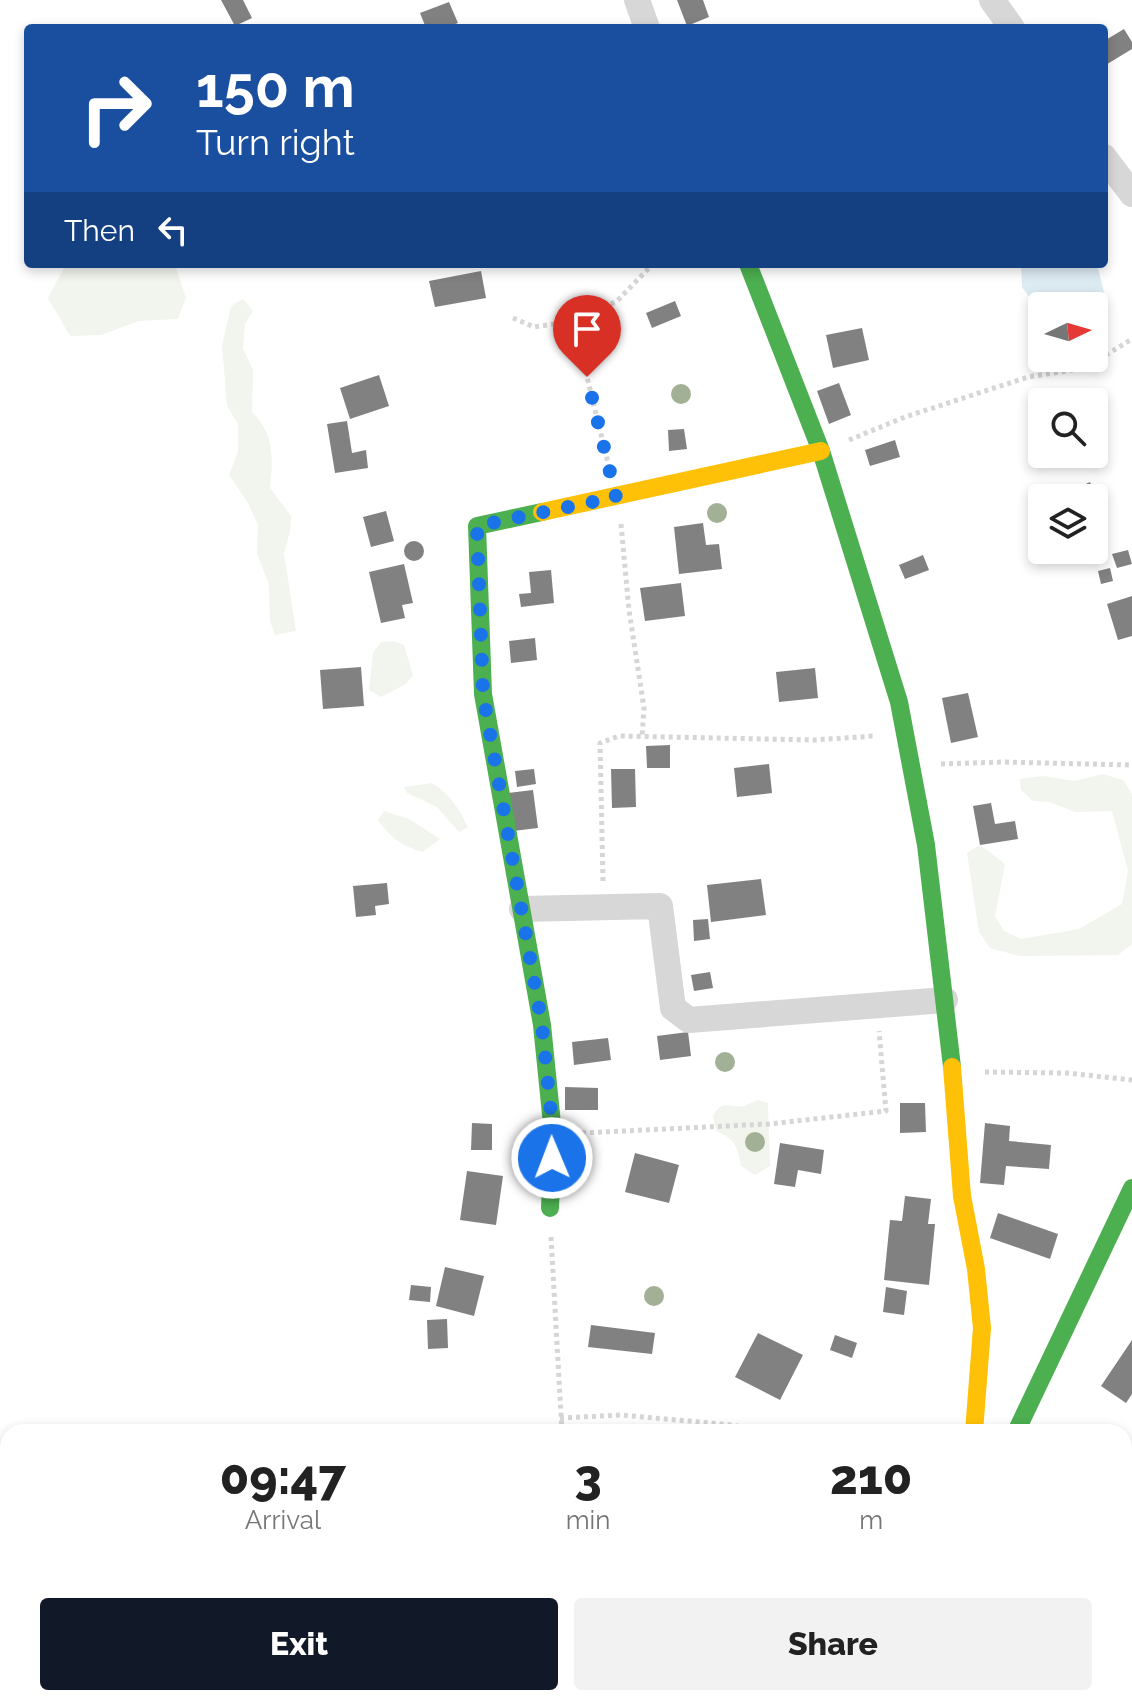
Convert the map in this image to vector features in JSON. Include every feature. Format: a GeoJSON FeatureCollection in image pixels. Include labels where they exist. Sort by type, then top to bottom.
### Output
{"type":"FeatureCollection","features":[{"type":"Feature","properties":{"kind":"street"},"geometry":{"type":"LineString","coordinates":[[637,0],[646,24]]}},
{"type":"Feature","properties":{"kind":"street"},"geometry":{"type":"LineString","coordinates":[[992,0],[1009,24]]}},
{"type":"Feature","properties":{"kind":"street"},"geometry":{"type":"LineString","coordinates":[[1108,162],[1132,194]]}},
{"type":"Feature","properties":{"kind":"street"},"geometry":{"type":"LineString","coordinates":[[750,268],[821,451],[899,702],[926,845],[945,1000],[962,1196],[976,1269],[982,1328],[975,1424]]}},
{"type":"Feature","properties":{"kind":"street"},"geometry":{"type":"LineString","coordinates":[[550,1208],[553,1134],[542,1025],[483,694],[477,526],[821,451]]}},
{"type":"Feature","properties":{"kind":"street"},"geometry":{"type":"LineString","coordinates":[[522,909],[660,906],[673,1008],[689,1020],[945,1000]]}},
{"type":"Feature","properties":{"kind":"street"},"geometry":{"type":"LineString","coordinates":[[1020,1424],[1132,1188]]}},
{"type":"Feature","properties":{"kind":"path"},"geometry":{"type":"LineString","coordinates":[[513,318],[534,327],[575,321],[617,301],[649,268]]}},
{"type":"Feature","properties":{"kind":"path"},"geometry":{"type":"LineString","coordinates":[[587,315],[587,377],[624,539],[629,610],[644,708],[642,737]]}},
{"type":"Feature","properties":{"kind":"path"},"geometry":{"type":"LineString","coordinates":[[821,451],[905,417],[1028,377],[1085,368],[1132,339]]}},
{"type":"Feature","properties":{"kind":"path"},"geometry":{"type":"LineString","coordinates":[[604,906],[600,743],[619,736],[815,740],[905,734]]}},
{"type":"Feature","properties":{"kind":"path"},"geometry":{"type":"LineString","coordinates":[[911,765],[1001,762],[1132,765]]}},
{"type":"Feature","properties":{"kind":"path"},"geometry":{"type":"LineString","coordinates":[[553,1134],[769,1124],[886,1111],[877,1005]]}},
{"type":"Feature","properties":{"kind":"path"},"geometry":{"type":"LineString","coordinates":[[952,1071],[1067,1073],[1132,1080]]}},
{"type":"Feature","properties":{"kind":"path"},"geometry":{"type":"LineString","coordinates":[[550,1208],[561,1424]]}},
{"type":"Feature","properties":{"kind":"path"},"geometry":{"type":"LineString","coordinates":[[560,1418],[621,1415],[721,1424]]}},
{"type":"Feature","properties":{"kind":"shaded area"},"geometry":{"type":"Polygon","coordinates":[[[64,268],[176,268],[186,298],[178,319],[139,321],[101,335],[70,336],[48,298],[64,268]]]}},
{"type":"Feature","properties":{"kind":"shaded area"},"geometry":{"type":"Polygon","coordinates":[[[1021,268],[1098,268],[1104,292],[1028,292],[1028,295],[1022,287],[1021,268]]]}},
{"type":"Feature","properties":{"kind":"shaded area"},"geometry":{"type":"Polygon","coordinates":[[[243,299],[253,311],[245,324],[243,349],[253,370],[252,412],[269,439],[272,457],[270,488],[291,516],[284,554],[296,631],[275,635],[270,621],[269,584],[257,554],[258,525],[229,475],[238,452],[238,424],[227,406],[222,345],[231,306],[243,299]]]}},
{"type":"Feature","properties":{"kind":"shaded area"},"geometry":{"type":"Polygon","coordinates":[[[393,641],[404,645],[413,675],[406,684],[381,697],[369,690],[373,653],[381,642],[393,641]]]}},
{"type":"Feature","properties":{"kind":"shaded area"},"geometry":{"type":"Polygon","coordinates":[[[1103,774],[1123,780],[1132,794],[1132,944],[1118,955],[1020,956],[990,948],[979,932],[967,853],[980,845],[1005,864],[995,916],[1004,931],[1021,939],[1079,929],[1122,904],[1128,871],[1112,811],[1075,812],[1049,802],[1033,801],[1021,790],[1020,779],[1043,776],[1075,781],[1103,774]]]}},
{"type":"Feature","properties":{"kind":"shaded area"},"geometry":{"type":"Polygon","coordinates":[[[432,783],[453,802],[468,827],[459,832],[437,807],[407,793],[404,787],[432,783]]]}},
{"type":"Feature","properties":{"kind":"shaded area"},"geometry":{"type":"Polygon","coordinates":[[[384,811],[409,819],[440,839],[423,852],[403,844],[378,820],[384,811]]]}},
{"type":"Feature","properties":{"kind":"shaded area"},"geometry":{"type":"Polygon","coordinates":[[[758,1100],[768,1103],[770,1166],[755,1175],[741,1166],[737,1149],[728,1137],[716,1131],[713,1116],[720,1107],[739,1107],[758,1100]]]}},
{"type":"Feature","properties":{"kind":"building"},"geometry":{"type":"Polygon","coordinates":[[[221,0],[243,0],[252,18],[234,24],[221,0]]]}},
{"type":"Feature","properties":{"kind":"building"},"geometry":{"type":"Polygon","coordinates":[[[677,0],[703,0],[709,17],[686,24],[677,0]]]}},
{"type":"Feature","properties":{"kind":"building"},"geometry":{"type":"Polygon","coordinates":[[[449,2],[458,23],[424,24],[420,13],[449,2]]]}},
{"type":"Feature","properties":{"kind":"building"},"geometry":{"type":"Polygon","coordinates":[[[1124,29],[1132,42],[1132,49],[1108,64],[1108,39],[1124,29]]]}},
{"type":"Feature","properties":{"kind":"building"},"geometry":{"type":"Polygon","coordinates":[[[481,271],[486,298],[435,307],[429,281],[481,271]]]}},
{"type":"Feature","properties":{"kind":"building"},"geometry":{"type":"Polygon","coordinates":[[[675,301],[681,316],[652,328],[646,313],[675,301]]]}},
{"type":"Feature","properties":{"kind":"building"},"geometry":{"type":"Polygon","coordinates":[[[862,328],[869,360],[833,368],[826,335],[862,328]]]}},
{"type":"Feature","properties":{"kind":"building"},"geometry":{"type":"Polygon","coordinates":[[[379,375],[389,406],[350,419],[340,388],[379,375]]]}},
{"type":"Feature","properties":{"kind":"building"},"geometry":{"type":"Polygon","coordinates":[[[839,383],[851,415],[829,424],[817,391],[839,383]]]}},
{"type":"Feature","properties":{"kind":"building"},"geometry":{"type":"Polygon","coordinates":[[[347,421],[352,453],[366,450],[368,468],[335,473],[327,424],[347,421]]]}},
{"type":"Feature","properties":{"kind":"building"},"geometry":{"type":"Polygon","coordinates":[[[684,429],[687,449],[669,451],[668,430],[684,429]]]}},
{"type":"Feature","properties":{"kind":"building"},"geometry":{"type":"Polygon","coordinates":[[[895,440],[900,457],[870,466],[865,450],[895,440]]]}},
{"type":"Feature","properties":{"kind":"building"},"geometry":{"type":"Polygon","coordinates":[[[386,511],[394,541],[371,547],[363,517],[386,511]]]}},
{"type":"Feature","properties":{"kind":"building"},"geometry":{"type":"Polygon","coordinates":[[[703,523],[706,545],[719,544],[722,569],[679,574],[674,527],[703,523]]]}},
{"type":"Feature","properties":{"kind":"building"},"geometry":{"type":"Polygon","coordinates":[[[410,541],[418,541],[424,551],[418,561],[410,561],[404,555],[404,547],[410,541]]]}},
{"type":"Feature","properties":{"kind":"building"},"geometry":{"type":"Polygon","coordinates":[[[1128,550],[1132,564],[1117,568],[1112,554],[1128,550]]]}},
{"type":"Feature","properties":{"kind":"building"},"geometry":{"type":"Polygon","coordinates":[[[923,555],[929,570],[905,579],[899,565],[923,555]]]}},
{"type":"Feature","properties":{"kind":"building"},"geometry":{"type":"Polygon","coordinates":[[[404,564],[413,603],[402,605],[405,618],[381,623],[369,572],[404,564]]]}},
{"type":"Feature","properties":{"kind":"building"},"geometry":{"type":"Polygon","coordinates":[[[1110,568],[1113,581],[1101,584],[1098,571],[1110,568]]]}},
{"type":"Feature","properties":{"kind":"building"},"geometry":{"type":"Polygon","coordinates":[[[551,570],[554,603],[521,607],[519,594],[531,593],[529,572],[551,570]]]}},
{"type":"Feature","properties":{"kind":"building"},"geometry":{"type":"Polygon","coordinates":[[[681,583],[685,616],[645,621],[640,588],[681,583]]]}},
{"type":"Feature","properties":{"kind":"building"},"geometry":{"type":"Polygon","coordinates":[[[1132,596],[1132,636],[1118,640],[1107,604],[1132,596]]]}},
{"type":"Feature","properties":{"kind":"building"},"geometry":{"type":"Polygon","coordinates":[[[535,638],[537,660],[511,663],[509,641],[535,638]]]}},
{"type":"Feature","properties":{"kind":"building"},"geometry":{"type":"Polygon","coordinates":[[[361,667],[364,706],[323,709],[320,670],[361,667]]]}},
{"type":"Feature","properties":{"kind":"building"},"geometry":{"type":"Polygon","coordinates":[[[815,668],[818,698],[779,702],[776,672],[815,668]]]}},
{"type":"Feature","properties":{"kind":"building"},"geometry":{"type":"Polygon","coordinates":[[[968,693],[978,737],[951,743],[942,698],[968,693]]]}},
{"type":"Feature","properties":{"kind":"building"},"geometry":{"type":"Polygon","coordinates":[[[670,745],[670,768],[647,768],[646,746],[670,745]]]}},
{"type":"Feature","properties":{"kind":"building"},"geometry":{"type":"Polygon","coordinates":[[[769,764],[772,793],[737,797],[734,768],[769,764]]]}},
{"type":"Feature","properties":{"kind":"building"},"geometry":{"type":"Polygon","coordinates":[[[534,769],[536,784],[517,787],[515,771],[534,769]]]}},
{"type":"Feature","properties":{"kind":"building"},"geometry":{"type":"Polygon","coordinates":[[[611,769],[635,769],[636,807],[612,808],[611,769]]]}},
{"type":"Feature","properties":{"kind":"building"},"geometry":{"type":"Polygon","coordinates":[[[533,790],[538,828],[513,831],[508,793],[533,790]]]}},
{"type":"Feature","properties":{"kind":"building"},"geometry":{"type":"Polygon","coordinates":[[[991,803],[995,824],[1015,821],[1018,839],[980,845],[973,806],[991,803]]]}},
{"type":"Feature","properties":{"kind":"building"},"geometry":{"type":"Polygon","coordinates":[[[761,879],[766,915],[711,922],[707,885],[761,879]]]}},
{"type":"Feature","properties":{"kind":"building"},"geometry":{"type":"Polygon","coordinates":[[[387,883],[389,904],[375,906],[376,915],[356,917],[353,886],[387,883]]]}},
{"type":"Feature","properties":{"kind":"building"},"geometry":{"type":"Polygon","coordinates":[[[708,919],[710,939],[694,941],[693,920],[708,919]]]}},
{"type":"Feature","properties":{"kind":"building"},"geometry":{"type":"Polygon","coordinates":[[[710,972],[713,988],[694,991],[691,975],[710,972]]]}},
{"type":"Feature","properties":{"kind":"building"},"geometry":{"type":"Polygon","coordinates":[[[688,1032],[691,1056],[660,1060],[657,1036],[688,1032]]]}},
{"type":"Feature","properties":{"kind":"building"},"geometry":{"type":"Polygon","coordinates":[[[608,1038],[611,1060],[574,1065],[572,1042],[608,1038]]]}},
{"type":"Feature","properties":{"kind":"building"},"geometry":{"type":"Polygon","coordinates":[[[565,1087],[598,1088],[598,1110],[565,1110],[565,1087]]]}},
{"type":"Feature","properties":{"kind":"building"},"geometry":{"type":"Polygon","coordinates":[[[900,1103],[925,1103],[926,1132],[900,1133],[900,1103]]]}},
{"type":"Feature","properties":{"kind":"building"},"geometry":{"type":"Polygon","coordinates":[[[472,1123],[492,1124],[492,1150],[471,1150],[472,1123]]]}},
{"type":"Feature","properties":{"kind":"building"},"geometry":{"type":"Polygon","coordinates":[[[985,1123],[1010,1126],[1009,1141],[1051,1145],[1049,1169],[1006,1166],[1004,1185],[980,1183],[985,1123]]]}},
{"type":"Feature","properties":{"kind":"building"},"geometry":{"type":"Polygon","coordinates":[[[780,1143],[824,1150],[821,1174],[798,1170],[795,1187],[774,1184],[780,1143]]]}},
{"type":"Feature","properties":{"kind":"building"},"geometry":{"type":"Polygon","coordinates":[[[635,1153],[679,1165],[669,1203],[625,1192],[635,1153]]]}},
{"type":"Feature","properties":{"kind":"building"},"geometry":{"type":"Polygon","coordinates":[[[467,1171],[503,1176],[496,1225],[460,1220],[467,1171]]]}},
{"type":"Feature","properties":{"kind":"building"},"geometry":{"type":"Polygon","coordinates":[[[905,1196],[931,1199],[928,1224],[935,1224],[929,1285],[884,1280],[890,1220],[902,1221],[905,1196]]]}},
{"type":"Feature","properties":{"kind":"building"},"geometry":{"type":"Polygon","coordinates":[[[998,1213],[1058,1234],[1050,1259],[990,1238],[998,1213]]]}},
{"type":"Feature","properties":{"kind":"building"},"geometry":{"type":"Polygon","coordinates":[[[445,1267],[484,1276],[474,1316],[436,1306],[445,1267]]]}},
{"type":"Feature","properties":{"kind":"building"},"geometry":{"type":"Polygon","coordinates":[[[411,1285],[431,1287],[430,1302],[409,1300],[411,1285]]]}},
{"type":"Feature","properties":{"kind":"building"},"geometry":{"type":"Polygon","coordinates":[[[886,1287],[907,1291],[904,1315],[883,1312],[886,1287]]]}},
{"type":"Feature","properties":{"kind":"building"},"geometry":{"type":"Polygon","coordinates":[[[447,1319],[448,1348],[428,1349],[427,1320],[447,1319]]]}},
{"type":"Feature","properties":{"kind":"building"},"geometry":{"type":"Polygon","coordinates":[[[591,1325],[655,1333],[652,1354],[588,1347],[591,1325]]]}},
{"type":"Feature","properties":{"kind":"building"},"geometry":{"type":"Polygon","coordinates":[[[758,1333],[803,1355],[780,1400],[735,1377],[758,1333]]]}},
{"type":"Feature","properties":{"kind":"building"},"geometry":{"type":"Polygon","coordinates":[[[835,1335],[857,1343],[852,1358],[830,1350],[835,1335]]]}},
{"type":"Feature","properties":{"kind":"building"},"geometry":{"type":"Polygon","coordinates":[[[1132,1340],[1132,1394],[1126,1403],[1101,1386],[1132,1340]]]}},
{"type":"Feature","properties":{"kind":"traffic: fast"},"geometry":{"type":"LineString","coordinates":[[750,268],[821,451],[899,702],[926,845],[952,1067]]}},
{"type":"Feature","properties":{"kind":"traffic: fast"},"geometry":{"type":"LineString","coordinates":[[542,512],[477,526],[483,694],[542,1025],[553,1134],[550,1208]]}},
{"type":"Feature","properties":{"kind":"traffic: fast"},"geometry":{"type":"LineString","coordinates":[[1020,1424],[1132,1188]]}},
{"type":"Feature","properties":{"kind":"traffic: slow"},"geometry":{"type":"LineString","coordinates":[[542,512],[821,451]]}},
{"type":"Feature","properties":{"kind":"traffic: slow"},"geometry":{"type":"LineString","coordinates":[[952,1067],[962,1196],[976,1269],[982,1328],[975,1424]]}},
{"type":"Feature","properties":{"kind":"route"},"geometry":{"type":"LineString","coordinates":[[552,1158],[553,1134],[542,1025],[483,694],[477,526],[616,497],[587,377]]}}]}
